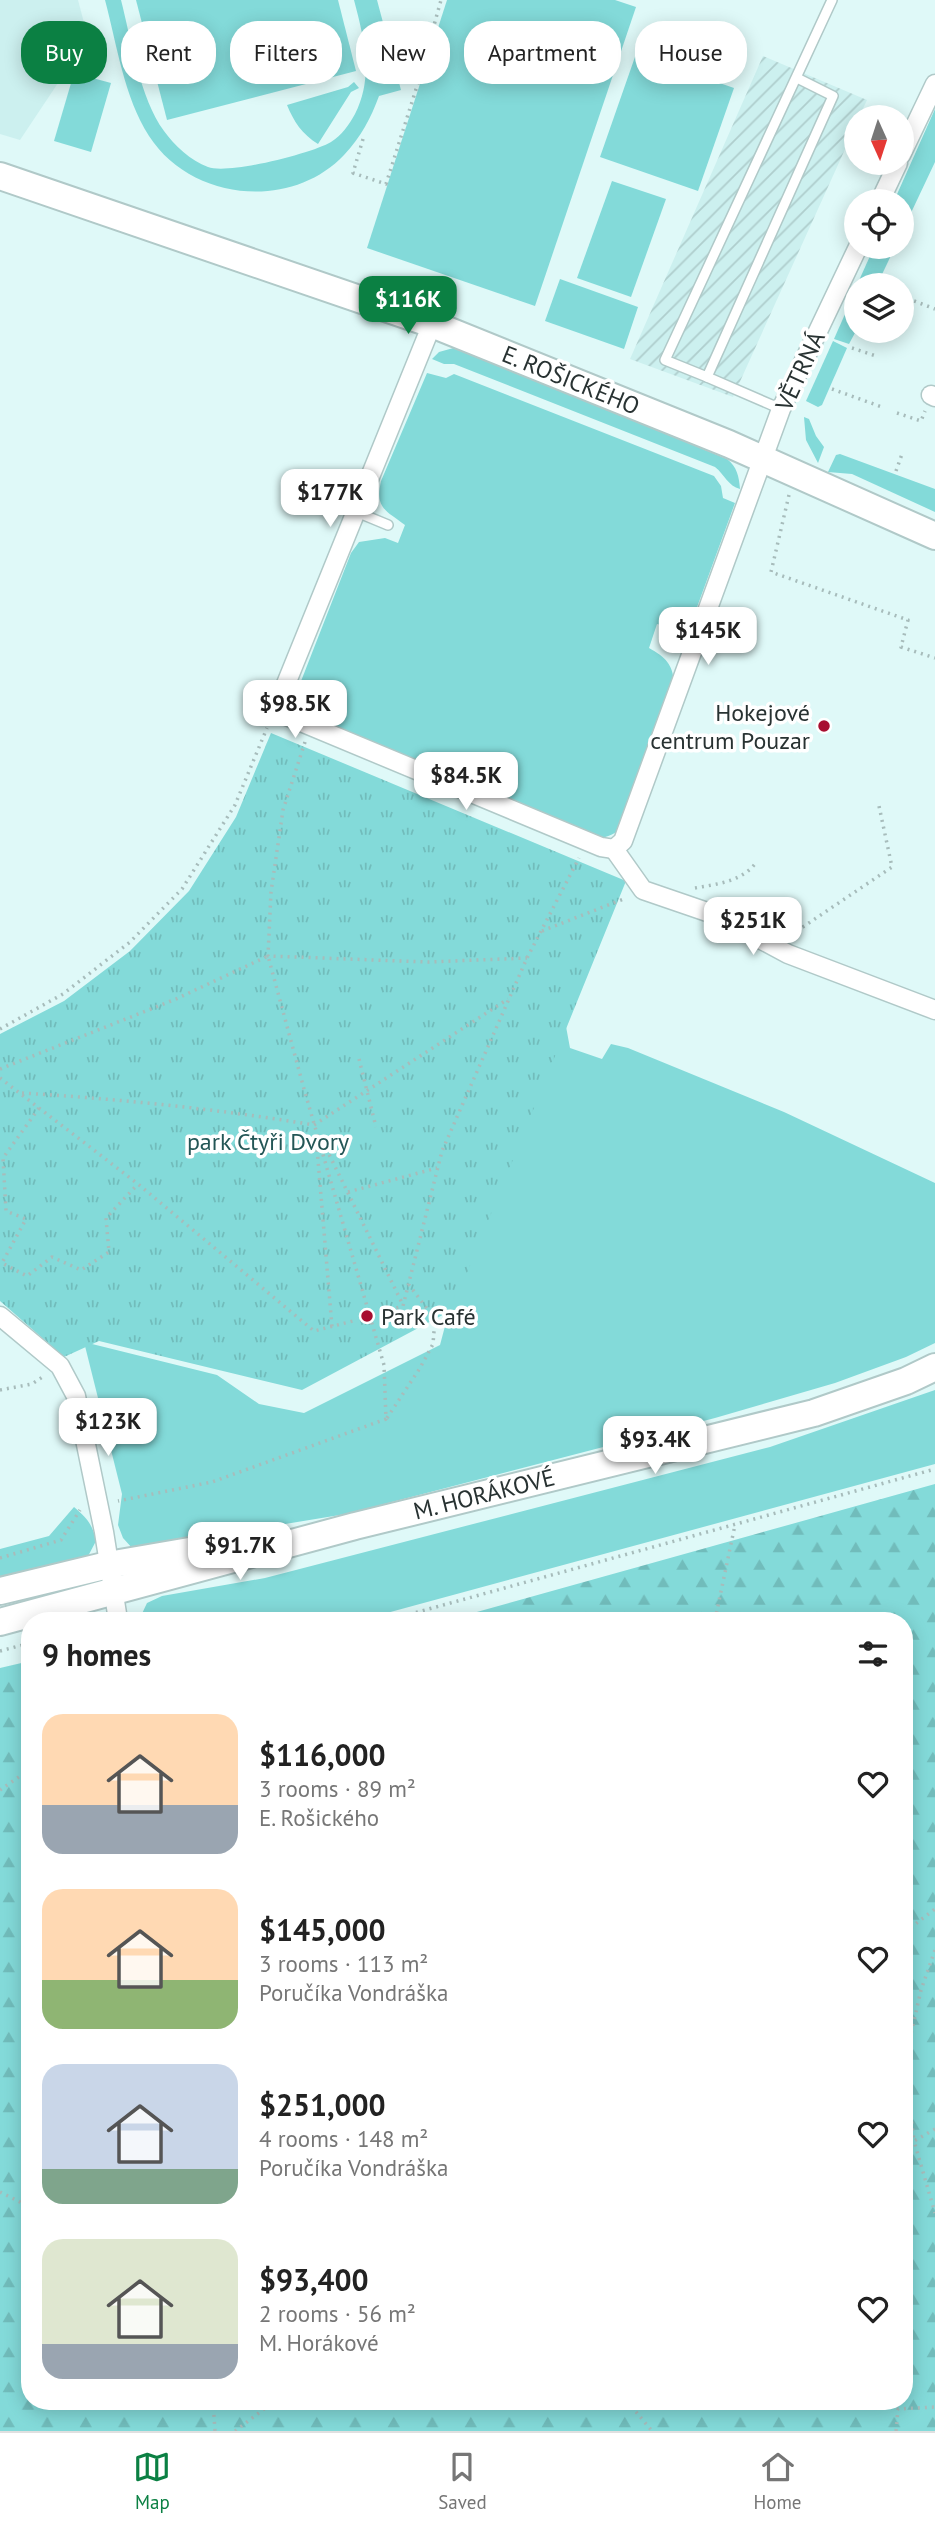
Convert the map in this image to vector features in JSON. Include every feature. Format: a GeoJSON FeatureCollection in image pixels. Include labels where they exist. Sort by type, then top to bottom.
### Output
{"type":"FeatureCollection","features":[{"type":"Feature","properties":{"kind":"street"},"geometry":{"type":"LineString","coordinates":[[914,128],[935,84]]}},
{"type":"Feature","properties":{"kind":"street","name":"E. ROŠICKÉHO"},"geometry":{"type":"LineString","coordinates":[[0,176],[432,324],[609,394],[935,536]]}},
{"type":"Feature","properties":{"kind":"street","name":"VĚTRNÁ"},"geometry":{"type":"LineString","coordinates":[[614,849],[623,841],[750,500],[781,409],[852,259]]}},
{"type":"Feature","properties":{"kind":"street"},"geometry":{"type":"LineString","coordinates":[[432,324],[357,513],[270,714],[601,847],[614,849],[643,890],[713,914],[788,954],[935,1010]]}},
{"type":"Feature","properties":{"kind":"street"},"geometry":{"type":"LineString","coordinates":[[0,1316],[60,1366],[76,1396],[117,1612]]}},
{"type":"Feature","properties":{"kind":"street","name":"M. HORÁKOVÉ"},"geometry":{"type":"LineString","coordinates":[[25,1612],[111,1578],[212,1547],[355,1526],[814,1413],[906,1381],[935,1367]]}},
{"type":"Feature","properties":{"kind":"street","name":"M. HORÁKOVÉ"},"geometry":{"type":"LineString","coordinates":[[0,1591],[111,1578]]}},
{"type":"Feature","properties":{"kind":"street","name":"M. HORÁKOVÉ"},"geometry":{"type":"LineString","coordinates":[[0,1622],[21,1614]]}},
{"type":"Feature","properties":{"kind":"lane"},"geometry":{"type":"LineString","coordinates":[[781,409],[665,360],[832,0]]}},
{"type":"Feature","properties":{"kind":"lane"},"geometry":{"type":"LineString","coordinates":[[707,377],[833,96],[797,78]]}},
{"type":"Feature","properties":{"kind":"lane"},"geometry":{"type":"LineString","coordinates":[[318,496],[388,525]]}},
{"type":"Feature","properties":{"kind":"path"},"geometry":{"type":"LineString","coordinates":[[363,139],[353,173],[386,184],[441,0]]}},
{"type":"Feature","properties":{"kind":"path"},"geometry":{"type":"LineString","coordinates":[[914,301],[935,309]]}},
{"type":"Feature","properties":{"kind":"path"},"geometry":{"type":"LineString","coordinates":[[852,348],[876,356]]}},
{"type":"Feature","properties":{"kind":"path"},"geometry":{"type":"LineString","coordinates":[[832,389],[882,407]]}},
{"type":"Feature","properties":{"kind":"path"},"geometry":{"type":"LineString","coordinates":[[896,471],[902,454]]}},
{"type":"Feature","properties":{"kind":"path"},"geometry":{"type":"LineString","coordinates":[[795,473],[771,572],[908,620],[901,647],[935,658]]}},
{"type":"Feature","properties":{"kind":"path"},"geometry":{"type":"LineString","coordinates":[[0,1029],[73,986],[130,942],[182,889],[235,806],[270,714]]}},
{"type":"Feature","properties":{"kind":"path"},"geometry":{"type":"LineString","coordinates":[[304,746],[284,810],[271,892],[268,956],[384,1365],[386,1419]]}},
{"type":"Feature","properties":{"kind":"path"},"geometry":{"type":"LineString","coordinates":[[786,939],[892,867],[879,806]]}},
{"type":"Feature","properties":{"kind":"path"},"geometry":{"type":"LineString","coordinates":[[403,1307],[442,1151],[508,999],[574,866]]}},
{"type":"Feature","properties":{"kind":"path"},"geometry":{"type":"LineString","coordinates":[[0,1069],[176,999],[268,956],[428,961],[527,958]]}},
{"type":"Feature","properties":{"kind":"path"},"geometry":{"type":"LineString","coordinates":[[22,1093],[121,1099],[217,1109],[314,1125],[508,999]]}},
{"type":"Feature","properties":{"kind":"path"},"geometry":{"type":"LineString","coordinates":[[359,1059],[376,1127]]}},
{"type":"Feature","properties":{"kind":"path"},"geometry":{"type":"LineString","coordinates":[[0,1078],[138,1184],[314,1331],[357,1320]]}},
{"type":"Feature","properties":{"kind":"path"},"geometry":{"type":"LineString","coordinates":[[39,1108],[3,1158],[6,1211],[26,1220],[2,1263],[27,1276],[52,1257],[81,1270],[109,1252],[106,1218],[138,1184]]}},
{"type":"Feature","properties":{"kind":"path"},"geometry":{"type":"LineString","coordinates":[[314,1125],[403,1307]]}},
{"type":"Feature","properties":{"kind":"path"},"geometry":{"type":"LineString","coordinates":[[314,1125],[332,1327]]}},
{"type":"Feature","properties":{"kind":"path"},"geometry":{"type":"LineString","coordinates":[[348,1192],[437,1168]]}},
{"type":"Feature","properties":{"kind":"path"},"geometry":{"type":"LineString","coordinates":[[0,1558],[61,1540],[79,1510],[212,1482],[386,1419],[433,1344],[436,1319],[409,1285]]}},
{"type":"Feature","properties":{"kind":"path"},"geometry":{"type":"LineString","coordinates":[[383,1312],[403,1307]]}},
{"type":"Feature","properties":{"kind":"path"},"geometry":{"type":"LineString","coordinates":[[428,1612],[935,1469]]}},
{"type":"Feature","properties":{"kind":"path"},"geometry":{"type":"LineString","coordinates":[[717,1612],[735,1525]]}},
{"type":"Feature","properties":{"kind":"path"},"geometry":{"type":"LineString","coordinates":[[0,1651],[21,1645]]}},
{"type":"Feature","properties":{"kind":"path"},"geometry":{"type":"LineString","coordinates":[[0,1790],[21,1775]]}},
{"type":"Feature","properties":{"kind":"path"},"geometry":{"type":"LineString","coordinates":[[913,1926],[935,1909]]}},
{"type":"Feature","properties":{"kind":"path"},"geometry":{"type":"LineString","coordinates":[[913,2025],[921,1990],[935,1951]]}},
{"type":"Feature","properties":{"kind":"path"},"geometry":{"type":"LineString","coordinates":[[914,2141],[935,2129]]}},
{"type":"Feature","properties":{"kind":"path"},"geometry":{"type":"LineString","coordinates":[[913,2133],[935,2213]]}},
{"type":"Feature","properties":{"kind":"path"},"geometry":{"type":"LineString","coordinates":[[0,2192],[21,2202]]}},
{"type":"Feature","properties":{"kind":"path"},"geometry":{"type":"LineString","coordinates":[[913,2408],[935,2407]]}},
{"type":"Feature","properties":{"kind":"path"},"geometry":{"type":"LineString","coordinates":[[214,2410],[215,2431]]}},
{"type":"Feature","properties":{"kind":"path"},"geometry":{"type":"LineString","coordinates":[[234,2431],[262,2410]]}},
{"type":"Feature","properties":{"kind":"path"},"geometry":{"type":"LineString","coordinates":[[634,2410],[652,2431]]}},
{"type":"Feature","properties":{"kind":"path"},"geometry":{"type":"LineString","coordinates":[[895,2431],[898,2410]]}},
{"type":"Feature","properties":{"kind":"shaded area"},"geometry":{"type":"Polygon","coordinates":[[[0,0],[78,0],[84,21],[21,21],[21,84],[57,84],[20,140],[0,134],[0,0]]]}},
{"type":"Feature","properties":{"kind":"shaded area"},"geometry":{"type":"Polygon","coordinates":[[[763,56],[867,100],[865,105],[844,105],[844,152],[733,397],[630,359],[763,56]]]}},
{"type":"Feature","properties":{"kind":"green space"},"geometry":{"type":"Polygon","coordinates":[[[105,0],[121,0],[126,21],[121,21],[121,65],[105,0]]]}},
{"type":"Feature","properties":{"kind":"green space"},"geometry":{"type":"Polygon","coordinates":[[[136,0],[338,0],[356,71],[342,75],[342,21],[230,21],[230,84],[306,84],[167,120],[158,84],[216,84],[216,21],[141,21],[136,0]]]}},
{"type":"Feature","properties":{"kind":"green space"},"geometry":{"type":"Polygon","coordinates":[[[354,0],[377,0],[383,21],[359,21],[354,0]]]}},
{"type":"Feature","properties":{"kind":"green space"},"geometry":{"type":"Polygon","coordinates":[[[447,0],[615,0],[636,7],[621,51],[621,21],[464,21],[464,84],[610,84],[535,306],[367,248],[420,84],[450,84],[450,21],[440,21],[447,0]]]}},
{"type":"Feature","properties":{"kind":"green space"},"geometry":{"type":"Polygon","coordinates":[[[635,57],[635,84],[722,84],[734,88],[698,191],[600,157],[635,57]]]}},
{"type":"Feature","properties":{"kind":"green space"},"geometry":{"type":"Polygon","coordinates":[[[354,82],[359,88],[351,92],[318,144],[299,127],[287,105],[348,87],[354,82]]]}},
{"type":"Feature","properties":{"kind":"green space"},"geometry":{"type":"Polygon","coordinates":[[[111,83],[91,152],[54,141],[71,84],[111,83]]]}},
{"type":"Feature","properties":{"kind":"green space"},"geometry":{"type":"Polygon","coordinates":[[[126,84],[141,84],[156,118],[178,147],[195,161],[218,169],[251,166],[321,147],[345,130],[361,100],[364,84],[399,84],[401,90],[379,96],[356,141],[322,173],[297,185],[270,191],[242,191],[215,185],[190,174],[167,158],[140,121],[126,84]]]}},
{"type":"Feature","properties":{"kind":"green space"},"geometry":{"type":"Polygon","coordinates":[[[935,109],[935,162],[914,206],[914,189],[899,189],[906,175],[914,175],[914,156],[935,109]]]}},
{"type":"Feature","properties":{"kind":"green space"},"geometry":{"type":"Polygon","coordinates":[[[612,181],[666,199],[631,297],[577,278],[612,181]]]}},
{"type":"Feature","properties":{"kind":"green space"},"geometry":{"type":"Polygon","coordinates":[[[869,259],[889,259],[883,273],[862,273],[869,259]]]}},
{"type":"Feature","properties":{"kind":"green space"},"geometry":{"type":"Polygon","coordinates":[[[560,279],[638,307],[624,349],[545,321],[560,279]]]}},
{"type":"Feature","properties":{"kind":"green space"},"geometry":{"type":"Polygon","coordinates":[[[844,316],[844,342],[834,339],[844,316]]]}},
{"type":"Feature","properties":{"kind":"green space"},"geometry":{"type":"Polygon","coordinates":[[[833,341],[847,348],[822,405],[818,407],[806,401],[833,341]]]}},
{"type":"Feature","properties":{"kind":"green space"},"geometry":{"type":"Polygon","coordinates":[[[457,347],[727,459],[737,472],[740,489],[729,483],[715,467],[454,364],[444,364],[432,359],[439,352],[457,347]]]}},
{"type":"Feature","properties":{"kind":"green space"},"geometry":{"type":"Polygon","coordinates":[[[427,373],[446,378],[454,374],[714,476],[721,486],[723,498],[735,503],[692,621],[680,629],[657,624],[649,648],[667,662],[674,683],[623,826],[608,836],[591,837],[313,716],[303,709],[296,694],[351,553],[359,542],[385,538],[398,543],[405,525],[383,508],[379,490],[427,373]]]}},
{"type":"Feature","properties":{"kind":"green space"},"geometry":{"type":"Polygon","coordinates":[[[804,417],[809,419],[824,447],[818,463],[806,440],[804,417]]]}},
{"type":"Feature","properties":{"kind":"green space"},"geometry":{"type":"Polygon","coordinates":[[[840,454],[935,489],[935,512],[852,474],[828,472],[836,455],[840,454]]]}},
{"type":"Feature","properties":{"kind":"green space","name":"park Čtyři Dvory"},"geometry":{"type":"Polygon","coordinates":[[[271,733],[626,881],[452,1310],[302,1390],[99,1341],[64,1357],[0,1301],[0,1034],[64,1001],[130,951],[189,891],[236,817],[271,733]]]}},
{"type":"Feature","properties":{"kind":"green space"},"geometry":{"type":"Polygon","coordinates":[[[549,935],[570,1048],[602,1059],[611,1044],[628,1048],[784,1112],[935,1183],[935,1343],[906,1357],[835,1383],[715,1418],[346,1514],[133,1549],[123,1538],[118,1525],[122,1494],[84,1342],[217,1375],[259,1404],[304,1413],[440,1345],[549,935]]]}},
{"type":"Feature","properties":{"kind":"green space"},"geometry":{"type":"Polygon","coordinates":[[[935,1390],[935,1464],[390,1612],[143,1612],[147,1603],[162,1596],[265,1578],[770,1447],[935,1390]]]}},
{"type":"Feature","properties":{"kind":"green space"},"geometry":{"type":"Polygon","coordinates":[[[935,1484],[935,2431],[0,2431],[0,1668],[21,1663],[21,2410],[913,2410],[913,1612],[477,1612],[935,1484]]]}},
{"type":"Feature","properties":{"kind":"green space"},"geometry":{"type":"Polygon","coordinates":[[[74,1507],[89,1522],[96,1541],[86,1560],[0,1582],[0,1549],[49,1536],[74,1507]]]}},
{"type":"Feature","properties":{"kind":"place","name":"Hokejové centrum Pouzar"},"geometry":{"type":"Point","coordinates":[824,726]}},
{"type":"Feature","properties":{"kind":"place","name":"Park Café"},"geometry":{"type":"Point","coordinates":[367,1316]}}]}
